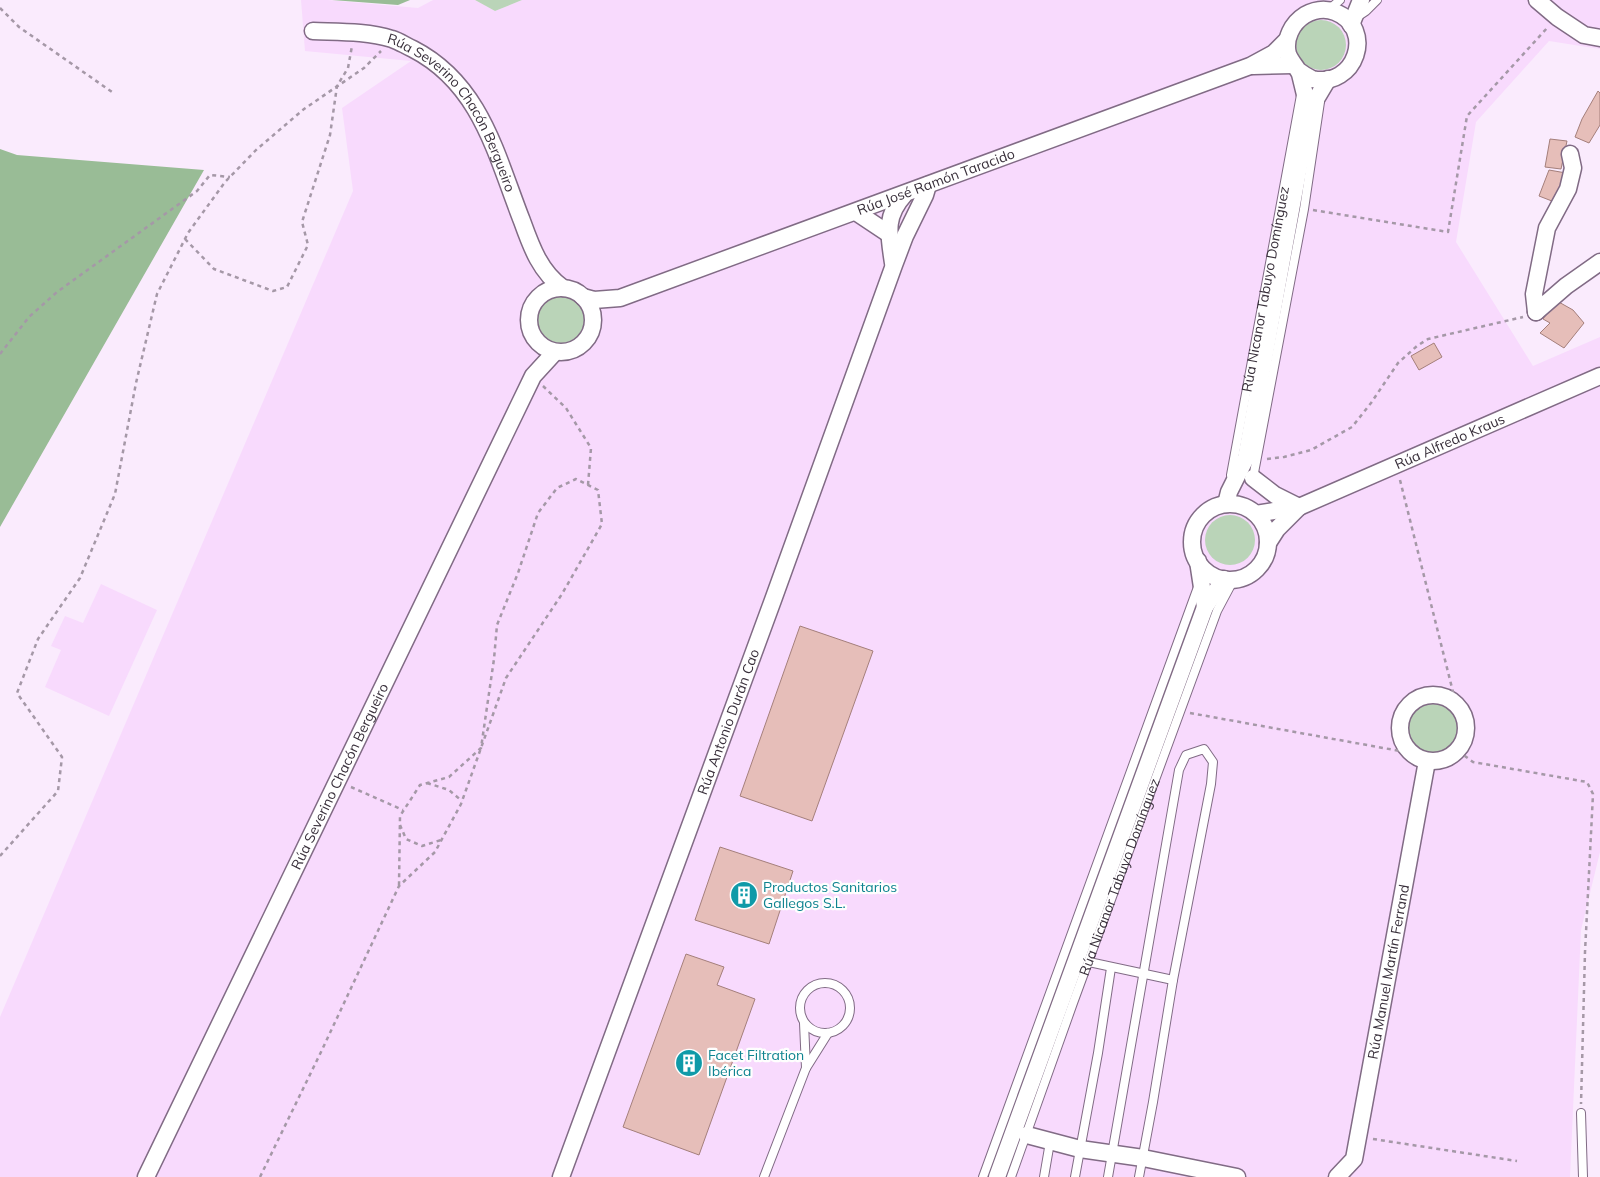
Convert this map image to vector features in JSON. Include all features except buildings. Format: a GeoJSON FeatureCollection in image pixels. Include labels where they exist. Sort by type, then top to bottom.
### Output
{"type":"FeatureCollection","features":[{"type":"Feature","properties":{"kind":"street"},"geometry":{"type":"LineString","coordinates":[[1333,7],[1352,22],[1357,39],[1357,52],[1348,70],[1325,84],[1296,68],[1288,53],[1287,40],[1291,29],[1299,18],[1310,12],[1356,0]]}},
{"type":"Feature","properties":{"kind":"street"},"geometry":{"type":"LineString","coordinates":[[1352,22],[1361,0]]}},
{"type":"Feature","properties":{"kind":"street"},"geometry":{"type":"LineString","coordinates":[[1538,0],[1557,17],[1584,35],[1600,38]]}},
{"type":"Feature","properties":{"kind":"street","name":"Rúa Severino Chacón Bergueiro"},"geometry":{"type":"LineString","coordinates":[[312,31],[355,32],[392,39],[422,54],[447,72],[470,99],[486,126],[538,261],[542,288],[540,296]]}},
{"type":"Feature","properties":{"kind":"street","name":"Rúa José Ramón Taracido"},"geometry":{"type":"LineString","coordinates":[[583,297],[594,300],[620,298],[904,195],[1250,66],[1274,53],[1287,40]]}},
{"type":"Feature","properties":{"kind":"street","name":"Rúa José Ramón Taracido"},"geometry":{"type":"LineString","coordinates":[[1250,66],[1296,68]]}},
{"type":"Feature","properties":{"kind":"street","name":"Rúa Nicanor Tabuyo Domínguez"},"geometry":{"type":"LineString","coordinates":[[1252,511],[1251,459],[1308,112],[1296,68]]}},
{"type":"Feature","properties":{"kind":"street","name":"Rúa Nicanor Tabuyo Domínguez"},"geometry":{"type":"LineString","coordinates":[[1308,112],[1325,84]]}},
{"type":"Feature","properties":{"kind":"street"},"geometry":{"type":"LineString","coordinates":[[1536,312],[1534,294],[1547,228],[1568,189],[1573,168],[1570,154]]}},
{"type":"Feature","properties":{"kind":"street","name":"Rúa Antonio Durán Cao"},"geometry":{"type":"LineString","coordinates":[[897,235],[925,195],[928,186]]}},
{"type":"Feature","properties":{"kind":"street","name":"Rúa Antonio Durán Cao"},"geometry":{"type":"LineString","coordinates":[[561,1177],[894,265],[897,235],[906,218],[904,195]]}},
{"type":"Feature","properties":{"kind":"street"},"geometry":{"type":"LineString","coordinates":[[856,212],[897,235]]}},
{"type":"Feature","properties":{"kind":"street","name":"Rúa Severino Chacón Bergueiro"},"geometry":{"type":"LineString","coordinates":[[538,261],[555,283],[563,288]]}},
{"type":"Feature","properties":{"kind":"street"},"geometry":{"type":"LineString","coordinates":[[1536,312],[1554,296],[1600,262]]}},
{"type":"Feature","properties":{"kind":"street"},"geometry":{"type":"LineString","coordinates":[[563,288],[577,292],[583,297],[589,305],[593,323],[590,334],[576,349],[566,352],[555,352],[540,346],[535,340],[528,322],[529,312],[533,303],[547,291],[563,288]]}},
{"type":"Feature","properties":{"kind":"street","name":"Rúa José Ramón Taracido"},"geometry":{"type":"LineString","coordinates":[[593,323],[604,310],[620,298]]}},
{"type":"Feature","properties":{"kind":"street","name":"Rúa Severino Chacón Bergueiro"},"geometry":{"type":"LineString","coordinates":[[534,376],[535,340]]}},
{"type":"Feature","properties":{"kind":"street","name":"Rúa Severino Chacón Bergueiro"},"geometry":{"type":"LineString","coordinates":[[146,1177],[534,376],[555,352]]}},
{"type":"Feature","properties":{"kind":"street","name":"Rúa Alfredo Kraus"},"geometry":{"type":"LineString","coordinates":[[1252,511],[1299,507],[1600,376]]}},
{"type":"Feature","properties":{"kind":"street","name":"Rúa Nicanor Tabuyo Domínguez"},"geometry":{"type":"LineString","coordinates":[[1227,498],[1251,459]]}},
{"type":"Feature","properties":{"kind":"street"},"geometry":{"type":"LineString","coordinates":[[1252,478],[1275,495],[1299,507]]}},
{"type":"Feature","properties":{"kind":"street"},"geometry":{"type":"LineString","coordinates":[[1227,498],[1252,511],[1263,522],[1267,532],[1268,543],[1262,563],[1245,577],[1229,579],[1213,576],[1204,570],[1194,551],[1192,540],[1199,520],[1206,512],[1227,498]]}},
{"type":"Feature","properties":{"kind":"street","name":"Rúa Alfredo Kraus"},"geometry":{"type":"LineString","coordinates":[[1268,543],[1277,528],[1299,507]]}},
{"type":"Feature","properties":{"kind":"street","name":"Rúa Nicanor Tabuyo Domínguez"},"geometry":{"type":"LineString","coordinates":[[1198,561],[1205,607]]}},
{"type":"Feature","properties":{"kind":"street","name":"Rúa Nicanor Tabuyo Domínguez"},"geometry":{"type":"LineString","coordinates":[[997,1177],[1205,607],[1229,579]]}},
{"type":"Feature","properties":{"kind":"street"},"geometry":{"type":"LineString","coordinates":[[1435,695],[1447,698],[1456,704],[1464,714],[1466,725],[1463,743],[1458,750],[1448,758],[1439,760],[1427,760],[1411,753],[1401,736],[1400,726],[1403,715],[1410,704],[1425,696],[1435,695]]}},
{"type":"Feature","properties":{"kind":"street","name":"Rúa Manuel Martín Ferrand"},"geometry":{"type":"LineString","coordinates":[[1337,1177],[1354,1160],[1359,1137],[1427,760]]}},
{"type":"Feature","properties":{"kind":"street"},"geometry":{"type":"LineString","coordinates":[[1027,1135],[1080,1149],[1143,1158],[1237,1177]]}},
{"type":"Feature","properties":{"kind":"lane"},"geometry":{"type":"LineString","coordinates":[[1352,22],[1377,0]]}},
{"type":"Feature","properties":{"kind":"lane","name":"Rúa Nicanor Tabuyo Domínguez"},"geometry":{"type":"LineString","coordinates":[[1251,459],[1304,209],[1325,84]]}},
{"type":"Feature","properties":{"kind":"lane","name":"Rúa Nicanor Tabuyo Domínguez"},"geometry":{"type":"LineString","coordinates":[[1227,498],[1303,88]]}},
{"type":"Feature","properties":{"kind":"lane","name":"Rúa Nicanor Tabuyo Domínguez"},"geometry":{"type":"LineString","coordinates":[[1012,1177],[1229,579]]}},
{"type":"Feature","properties":{"kind":"lane","name":"Rúa Nicanor Tabuyo Domínguez"},"geometry":{"type":"LineString","coordinates":[[983,1177],[1201,581]]}},
{"type":"Feature","properties":{"kind":"lane"},"geometry":{"type":"LineString","coordinates":[[1108,1177],[1179,770],[1186,755],[1204,749],[1213,762],[1211,784],[1173,980],[1139,1177]]}},
{"type":"Feature","properties":{"kind":"lane"},"geometry":{"type":"LineString","coordinates":[[1089,962],[1173,980]]}},
{"type":"Feature","properties":{"kind":"lane"},"geometry":{"type":"LineString","coordinates":[[1075,1177],[1112,968]]}},
{"type":"Feature","properties":{"kind":"lane"},"geometry":{"type":"LineString","coordinates":[[827,982],[838,985],[846,993],[851,1005],[850,1014],[840,1028],[828,1033],[812,1031],[804,1023],[799,1007],[805,991],[818,983],[827,982]]}},
{"type":"Feature","properties":{"kind":"lane"},"geometry":{"type":"LineString","coordinates":[[804,1023],[806,1068]]}},
{"type":"Feature","properties":{"kind":"lane"},"geometry":{"type":"LineString","coordinates":[[764,1177],[806,1068],[828,1033]]}},
{"type":"Feature","properties":{"kind":"lane"},"geometry":{"type":"LineString","coordinates":[[1581,1113],[1583,1177]]}},
{"type":"Feature","properties":{"kind":"lane"},"geometry":{"type":"LineString","coordinates":[[1044,1177],[1050,1142]]}},
{"type":"Feature","properties":{"kind":"path"},"geometry":{"type":"LineString","coordinates":[[0,8],[19,27],[112,92]]}},
{"type":"Feature","properties":{"kind":"path"},"geometry":{"type":"LineString","coordinates":[[1304,209],[1448,232],[1467,116],[1557,17]]}},
{"type":"Feature","properties":{"kind":"path"},"geometry":{"type":"LineString","coordinates":[[185,239],[214,269],[273,291],[287,287],[308,245],[302,222],[330,135],[337,86],[348,68],[355,32]]}},
{"type":"Feature","properties":{"kind":"path"},"geometry":{"type":"LineString","coordinates":[[0,856],[58,791],[62,757],[17,693],[38,639],[80,578],[115,494],[136,382],[157,294],[185,239],[230,177],[256,150],[304,110],[364,68],[392,39]]}},
{"type":"Feature","properties":{"kind":"path"},"geometry":{"type":"LineString","coordinates":[[0,354],[29,317],[57,292],[197,191],[210,175],[230,177]]}},
{"type":"Feature","properties":{"kind":"path"},"geometry":{"type":"LineString","coordinates":[[1251,459],[1284,457],[1311,450],[1352,427],[1398,363],[1416,346],[1428,339],[1497,324],[1536,312]]}},
{"type":"Feature","properties":{"kind":"path"},"geometry":{"type":"LineString","coordinates":[[534,376],[566,408],[592,448],[588,485]]}},
{"type":"Feature","properties":{"kind":"path"},"geometry":{"type":"LineString","coordinates":[[1396,465],[1456,704]]}},
{"type":"Feature","properties":{"kind":"path"},"geometry":{"type":"LineString","coordinates":[[260,1177],[399,886],[435,852],[462,801],[481,748],[506,678],[562,594],[602,524],[598,490],[576,479],[557,488],[538,513],[518,573],[497,625],[481,748],[449,777],[420,785],[400,816],[399,886]]}},
{"type":"Feature","properties":{"kind":"path"},"geometry":{"type":"LineString","coordinates":[[1181,711],[1411,753]]}},
{"type":"Feature","properties":{"kind":"path"},"geometry":{"type":"LineString","coordinates":[[1458,750],[1473,762],[1586,782],[1593,794],[1585,952],[1581,1113]]}},
{"type":"Feature","properties":{"kind":"path"},"geometry":{"type":"LineString","coordinates":[[338,781],[403,810]]}},
{"type":"Feature","properties":{"kind":"path"},"geometry":{"type":"LineString","coordinates":[[426,783],[449,790],[462,801]]}},
{"type":"Feature","properties":{"kind":"path"},"geometry":{"type":"LineString","coordinates":[[399,824],[406,839],[422,846],[442,840]]}},
{"type":"Feature","properties":{"kind":"path"},"geometry":{"type":"LineString","coordinates":[[1359,1137],[1517,1161]]}},
{"type":"Feature","properties":{"kind":"shaded area"},"geometry":{"type":"Polygon","coordinates":[[[301,0],[328,0],[418,8],[433,0],[475,0],[495,11],[522,0],[1600,0],[1600,49],[1549,41],[1476,122],[1456,242],[1533,366],[1600,337],[1600,852],[1581,930],[1570,1177],[0,1177],[0,1017],[353,191],[342,108],[411,61],[305,51],[301,0]]]}},
{"type":"Feature","properties":{"kind":"shaded area"},"geometry":{"type":"Polygon","coordinates":[[[101,584],[157,610],[109,716],[45,687],[61,650],[51,646],[65,616],[83,623],[101,584]]]}},
{"type":"Feature","properties":{"kind":"green space"},"geometry":{"type":"Polygon","coordinates":[[[332,0],[410,0],[398,5],[332,0]]]}},
{"type":"Feature","properties":{"kind":"green space"},"geometry":{"type":"Polygon","coordinates":[[[475,0],[522,0],[495,11],[475,0]]]}},
{"type":"Feature","properties":{"kind":"green space"},"geometry":{"type":"Polygon","coordinates":[[[1321,20],[1335,24],[1342,31],[1346,45],[1342,59],[1335,66],[1321,70],[1307,66],[1300,59],[1296,45],[1300,31],[1307,24],[1321,20]]]}},
{"type":"Feature","properties":{"kind":"green space"},"geometry":{"type":"Polygon","coordinates":[[[0,149],[17,155],[204,170],[0,527],[0,149]]]}},
{"type":"Feature","properties":{"kind":"green space"},"geometry":{"type":"Polygon","coordinates":[[[561,296],[575,300],[582,307],[586,321],[582,335],[575,342],[561,346],[547,342],[540,335],[536,321],[540,307],[547,300],[561,296]]]}},
{"type":"Feature","properties":{"kind":"green space"},"geometry":{"type":"Polygon","coordinates":[[[1230,515],[1244,519],[1251,526],[1255,540],[1251,554],[1244,561],[1230,565],[1216,561],[1209,554],[1205,540],[1209,526],[1216,519],[1230,515]]]}},
{"type":"Feature","properties":{"kind":"green space"},"geometry":{"type":"Polygon","coordinates":[[[1433,704],[1447,708],[1454,715],[1458,729],[1454,743],[1447,750],[1433,754],[1419,750],[1412,743],[1408,729],[1412,715],[1419,708],[1433,704]]]}},
{"type":"Feature","properties":{"kind":"place","name":"Productos Sanitarios Gallegos S.L."},"geometry":{"type":"Point","coordinates":[744,895]}},
{"type":"Feature","properties":{"kind":"place","name":"Facet Filtration Ibérica"},"geometry":{"type":"Point","coordinates":[689,1063]}}]}
